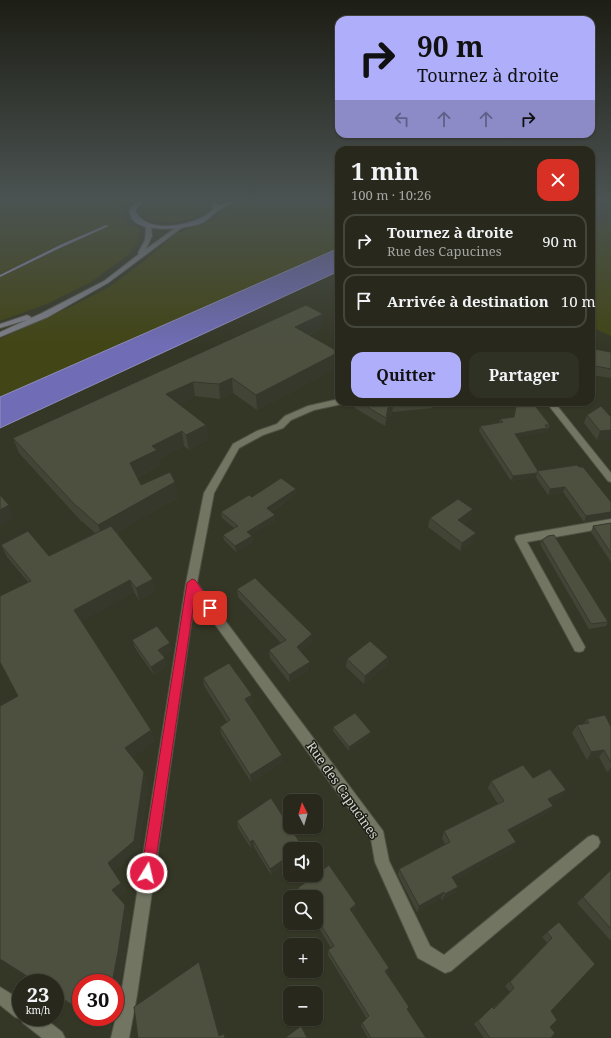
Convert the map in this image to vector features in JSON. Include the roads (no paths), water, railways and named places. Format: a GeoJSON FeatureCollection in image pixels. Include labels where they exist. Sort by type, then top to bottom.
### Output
{"type":"FeatureCollection","features":[{"type":"Feature","properties":{"kind":"main road"},"geometry":{"type":"LineString","coordinates":[[139,256],[144,248]]}},
{"type":"Feature","properties":{"kind":"main road"},"geometry":{"type":"LineString","coordinates":[[0,335],[30,323],[106,282],[149,248]]}},
{"type":"Feature","properties":{"kind":"main road"},"geometry":{"type":"LineString","coordinates":[[0,326],[80,297]]}},
{"type":"Feature","properties":{"kind":"street"},"geometry":{"type":"LineString","coordinates":[[120,1038],[129,994],[192,583],[209,493],[236,446],[260,433],[280,426],[288,418],[294,415],[311,408],[335,404]]}},
{"type":"Feature","properties":{"kind":"street"},"geometry":{"type":"LineString","coordinates":[[553,406],[611,479]]}},
{"type":"Feature","properties":{"kind":"street"},"geometry":{"type":"LineString","coordinates":[[579,646],[520,539],[611,523]]}},
{"type":"Feature","properties":{"kind":"street","name":"Rue des Capucines"},"geometry":{"type":"LineString","coordinates":[[192,583],[378,836],[382,862],[424,952],[444,965],[593,842]]}},
{"type":"Feature","properties":{"kind":"street"},"geometry":{"type":"LineString","coordinates":[[0,995],[12,1004]]}},
{"type":"Feature","properties":{"kind":"street"},"geometry":{"type":"LineString","coordinates":[[40,1026],[56,1038]]}},
{"type":"Feature","properties":{"kind":"waterway"},"geometry":{"type":"LineString","coordinates":[[0,276],[56,248]]}}]}
